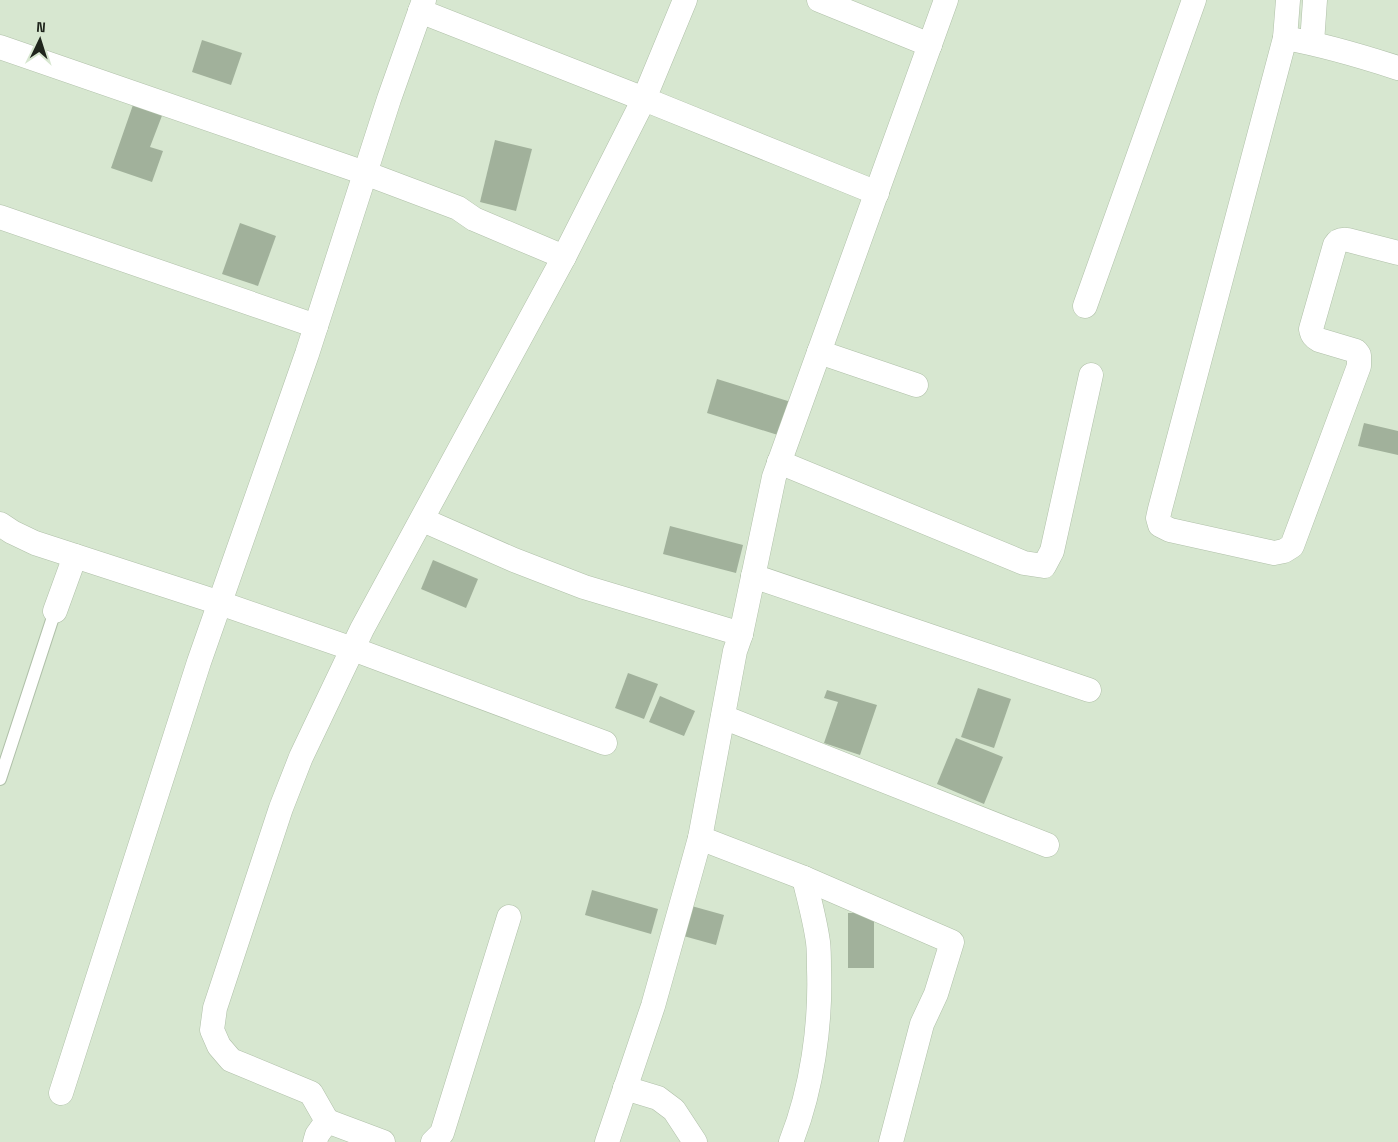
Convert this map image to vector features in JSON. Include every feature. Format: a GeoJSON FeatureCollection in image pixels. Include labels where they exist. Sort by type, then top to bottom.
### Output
{"type":"FeatureCollection","features":[{"type":"Feature","properties":{"kind":"street"},"geometry":{"type":"LineString","coordinates":[[383,1142],[327,1121],[311,1093],[230,1060],[219,1046],[212,1030],[215,1008],[281,808],[301,757],[362,629],[423,520],[564,257],[644,99],[685,0]]}},
{"type":"Feature","properties":{"kind":"street"},"geometry":{"type":"LineString","coordinates":[[818,0],[930,45]]}},
{"type":"Feature","properties":{"kind":"street"},"geometry":{"type":"LineString","coordinates":[[607,1142],[653,1006],[700,838],[735,651],[741,634],[774,477],[946,0]]}},
{"type":"Feature","properties":{"kind":"street"},"geometry":{"type":"LineString","coordinates":[[1085,306],[1194,0]]}},
{"type":"Feature","properties":{"kind":"street"},"geometry":{"type":"LineString","coordinates":[[1288,0],[1285,38],[1160,509],[1158,518],[1160,525],[1170,530],[1274,553],[1284,551],[1292,546],[1359,366],[1359,355],[1356,351],[1318,340],[1311,329],[1335,245],[1342,239],[1398,253]]}},
{"type":"Feature","properties":{"kind":"street"},"geometry":{"type":"LineString","coordinates":[[1312,42],[1315,0]]}},
{"type":"Feature","properties":{"kind":"street"},"geometry":{"type":"LineString","coordinates":[[61,1093],[199,662],[316,326],[392,90],[422,6],[644,99],[877,193]]}},
{"type":"Feature","properties":{"kind":"street"},"geometry":{"type":"LineString","coordinates":[[1285,38],[1312,42],[1398,68]]}},
{"type":"Feature","properties":{"kind":"street"},"geometry":{"type":"LineString","coordinates":[[0,47],[366,173],[458,208],[474,219],[564,257]]}},
{"type":"Feature","properties":{"kind":"street"},"geometry":{"type":"LineString","coordinates":[[0,217],[316,326]]}},
{"type":"Feature","properties":{"kind":"street"},"geometry":{"type":"LineString","coordinates":[[819,352],[916,385]]}},
{"type":"Feature","properties":{"kind":"street"},"geometry":{"type":"LineString","coordinates":[[779,462],[1024,563],[1044,566],[1052,551],[1091,375]]}},
{"type":"Feature","properties":{"kind":"street"},"geometry":{"type":"LineString","coordinates":[[423,520],[514,560],[584,587],[741,634]]}},
{"type":"Feature","properties":{"kind":"street"},"geometry":{"type":"LineString","coordinates":[[0,524],[35,543],[220,603],[353,649],[605,743]]}},
{"type":"Feature","properties":{"kind":"street"},"geometry":{"type":"LineString","coordinates":[[55,611],[75,556]]}},
{"type":"Feature","properties":{"kind":"street"},"geometry":{"type":"LineString","coordinates":[[753,576],[1089,690]]}},
{"type":"Feature","properties":{"kind":"street"},"geometry":{"type":"LineString","coordinates":[[723,717],[1047,845]]}},
{"type":"Feature","properties":{"kind":"street"},"geometry":{"type":"LineString","coordinates":[[700,838],[804,878],[952,942],[936,994],[922,1024],[891,1142]]}},
{"type":"Feature","properties":{"kind":"street"},"geometry":{"type":"LineString","coordinates":[[791,1142],[804,1102],[819,1018],[818,943],[804,878]]}},
{"type":"Feature","properties":{"kind":"street"},"geometry":{"type":"LineString","coordinates":[[433,1142],[442,1133],[509,918]]}},
{"type":"Feature","properties":{"kind":"street"},"geometry":{"type":"LineString","coordinates":[[625,1088],[658,1098],[674,1110],[695,1142]]}},
{"type":"Feature","properties":{"kind":"street"},"geometry":{"type":"LineString","coordinates":[[315,1142],[317,1135],[327,1121]]}},
{"type":"Feature","properties":{"kind":"lane"},"geometry":{"type":"LineString","coordinates":[[0,779],[55,611]]}},
{"type":"Feature","properties":{"kind":"building"},"geometry":{"type":"Polygon","coordinates":[[[202,40],[242,53],[231,85],[192,72],[202,40]]]}},
{"type":"Feature","properties":{"kind":"building"},"geometry":{"type":"Polygon","coordinates":[[[134,102],[163,113],[150,147],[163,151],[152,182],[111,168],[134,102]]]}},
{"type":"Feature","properties":{"kind":"building"},"geometry":{"type":"Polygon","coordinates":[[[495,140],[532,149],[516,211],[480,202],[495,140]]]}},
{"type":"Feature","properties":{"kind":"building"},"geometry":{"type":"Polygon","coordinates":[[[240,223],[276,236],[258,286],[222,274],[240,223]]]}},
{"type":"Feature","properties":{"kind":"building"},"geometry":{"type":"Polygon","coordinates":[[[717,379],[791,402],[781,436],[707,413],[717,379]]]}},
{"type":"Feature","properties":{"kind":"building"},"geometry":{"type":"Polygon","coordinates":[[[1364,423],[1398,431],[1398,455],[1358,446],[1364,423]]]}},
{"type":"Feature","properties":{"kind":"building"},"geometry":{"type":"Polygon","coordinates":[[[670,526],[743,545],[736,573],[663,554],[670,526]]]}},
{"type":"Feature","properties":{"kind":"building"},"geometry":{"type":"Polygon","coordinates":[[[433,560],[478,579],[466,608],[421,589],[433,560]]]}},
{"type":"Feature","properties":{"kind":"building"},"geometry":{"type":"Polygon","coordinates":[[[628,673],[658,684],[644,719],[615,708],[628,673]]]}},
{"type":"Feature","properties":{"kind":"building"},"geometry":{"type":"Polygon","coordinates":[[[978,688],[1011,699],[994,748],[961,737],[978,688]]]}},
{"type":"Feature","properties":{"kind":"building"},"geometry":{"type":"Polygon","coordinates":[[[827,690],[877,705],[860,755],[824,743],[838,702],[824,698],[827,690]]]}},
{"type":"Feature","properties":{"kind":"building"},"geometry":{"type":"Polygon","coordinates":[[[660,696],[695,711],[684,736],[649,722],[660,696]]]}},
{"type":"Feature","properties":{"kind":"building"},"geometry":{"type":"Polygon","coordinates":[[[956,738],[1003,757],[984,804],[937,784],[956,738]]]}},
{"type":"Feature","properties":{"kind":"building"},"geometry":{"type":"Polygon","coordinates":[[[592,890],[658,909],[651,934],[585,915],[592,890]]]}},
{"type":"Feature","properties":{"kind":"building"},"geometry":{"type":"Polygon","coordinates":[[[688,905],[724,915],[716,945],[680,935],[688,905]]]}},
{"type":"Feature","properties":{"kind":"building"},"geometry":{"type":"Polygon","coordinates":[[[848,913],[874,913],[874,968],[848,968],[848,913]]]}}]}
